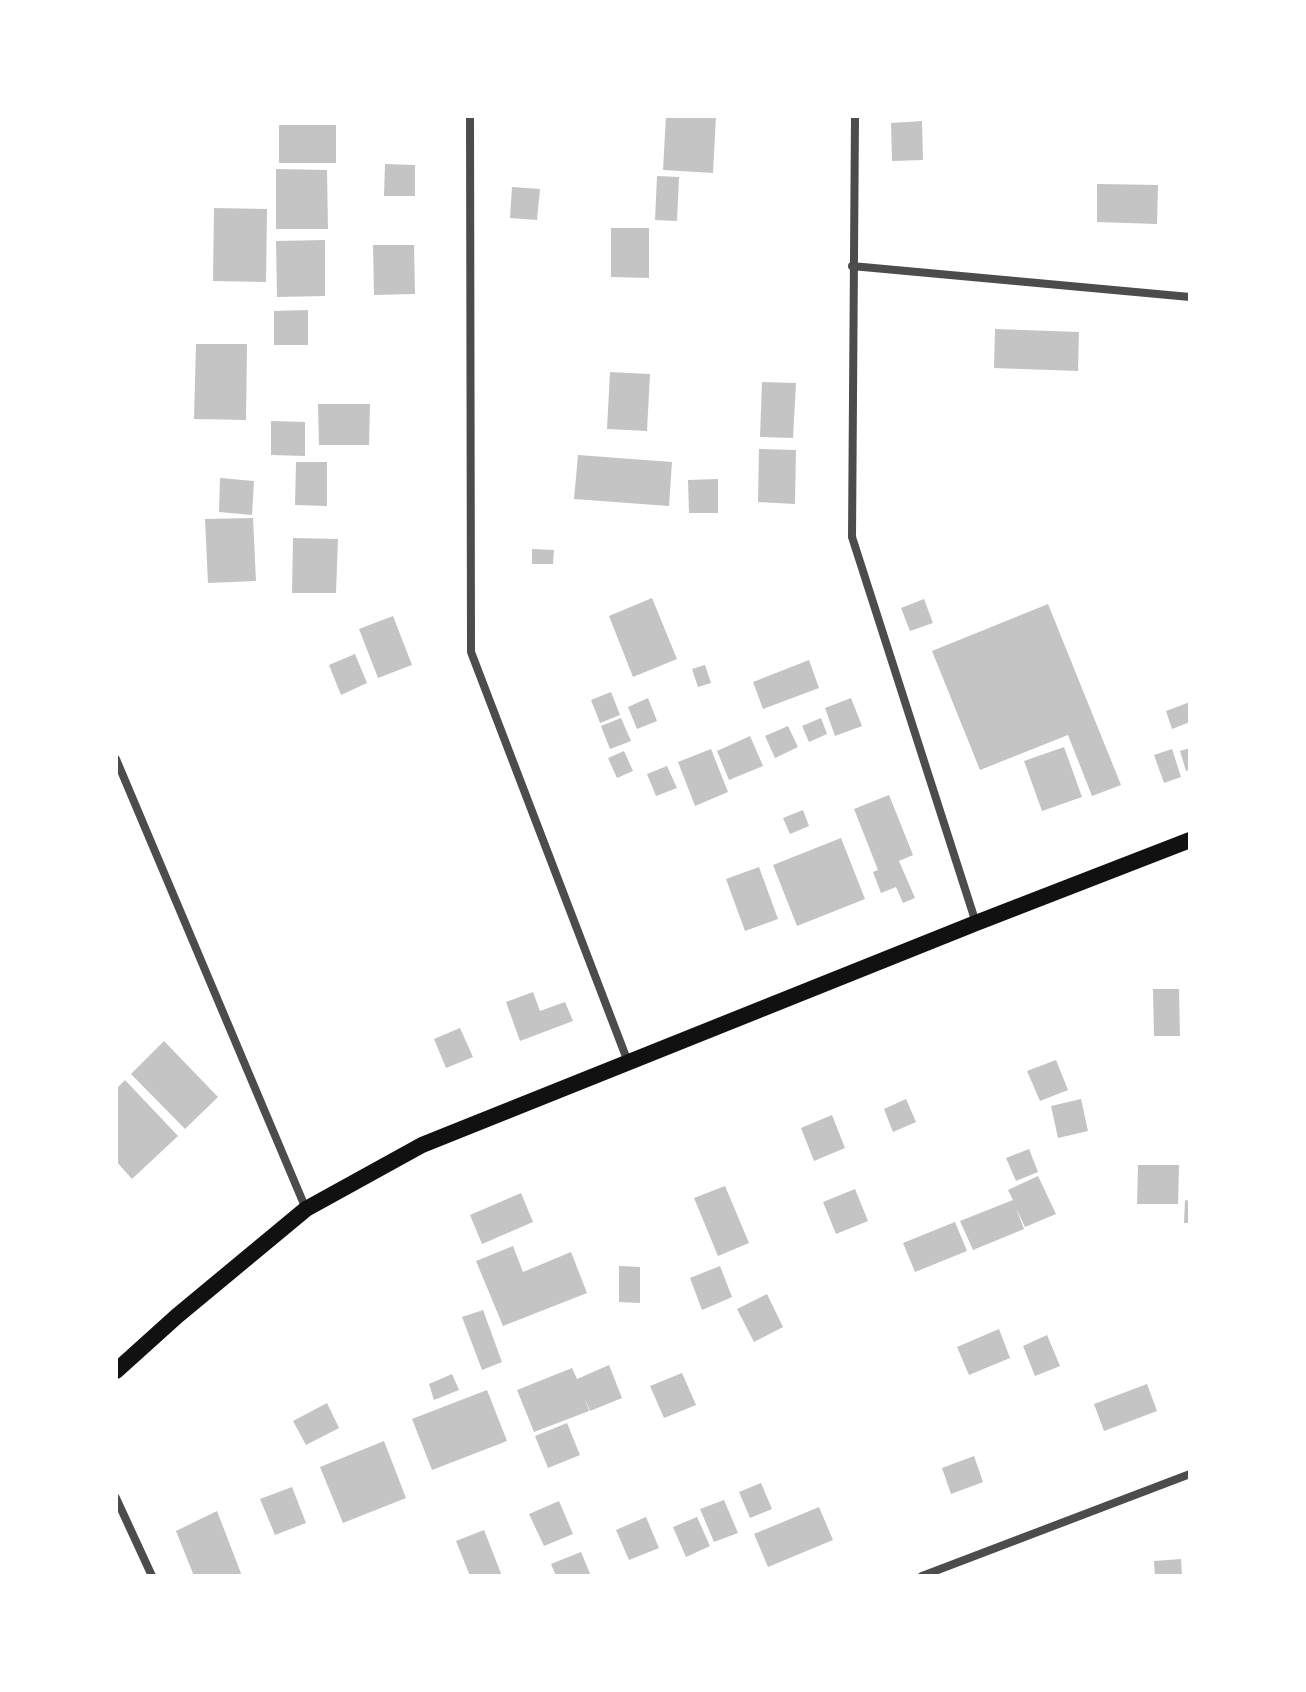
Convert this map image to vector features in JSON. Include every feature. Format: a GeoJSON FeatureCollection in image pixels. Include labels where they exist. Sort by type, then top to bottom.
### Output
{"type":"FeatureCollection","features":[{"type":"Feature","properties":{"kind":"main road"},"geometry":{"type":"LineString","coordinates":[[116,1371],[306,1209],[422,1145],[1190,840]]}},
{"type":"Feature","properties":{"kind":"street"},"geometry":{"type":"LineString","coordinates":[[470,116],[471,652],[628,1062]]}},
{"type":"Feature","properties":{"kind":"street"},"geometry":{"type":"LineString","coordinates":[[855,116],[852,537],[976,923]]}},
{"type":"Feature","properties":{"kind":"street"},"geometry":{"type":"LineString","coordinates":[[852,266],[1190,297]]}},
{"type":"Feature","properties":{"kind":"street"},"geometry":{"type":"LineString","coordinates":[[116,759],[306,1209]]}},
{"type":"Feature","properties":{"kind":"street"},"geometry":{"type":"LineString","coordinates":[[922,1576],[1190,1474]]}},
{"type":"Feature","properties":{"kind":"street"},"geometry":{"type":"LineString","coordinates":[[116,1498],[152,1576]]}},
{"type":"Feature","properties":{"kind":"building"},"geometry":{"type":"Polygon","coordinates":[[[666,116],[716,116],[713,173],[663,170],[666,116]]]}},
{"type":"Feature","properties":{"kind":"building"},"geometry":{"type":"Polygon","coordinates":[[[922,121],[923,160],[892,161],[891,123],[922,121]]]}},
{"type":"Feature","properties":{"kind":"building"},"geometry":{"type":"Polygon","coordinates":[[[279,125],[336,125],[336,163],[279,163],[279,125]]]}},
{"type":"Feature","properties":{"kind":"building"},"geometry":{"type":"Polygon","coordinates":[[[385,164],[415,165],[415,196],[384,196],[385,164]]]}},
{"type":"Feature","properties":{"kind":"building"},"geometry":{"type":"Polygon","coordinates":[[[276,169],[327,170],[328,229],[276,229],[276,169]]]}},
{"type":"Feature","properties":{"kind":"building"},"geometry":{"type":"Polygon","coordinates":[[[657,176],[679,177],[677,221],[655,220],[657,176]]]}},
{"type":"Feature","properties":{"kind":"building"},"geometry":{"type":"Polygon","coordinates":[[[1097,184],[1158,185],[1157,224],[1097,222],[1097,184]]]}},
{"type":"Feature","properties":{"kind":"building"},"geometry":{"type":"Polygon","coordinates":[[[512,187],[540,189],[537,220],[510,218],[512,187]]]}},
{"type":"Feature","properties":{"kind":"building"},"geometry":{"type":"Polygon","coordinates":[[[214,208],[267,209],[266,282],[213,281],[214,208]]]}},
{"type":"Feature","properties":{"kind":"building"},"geometry":{"type":"Polygon","coordinates":[[[611,228],[649,228],[649,278],[611,277],[611,228]]]}},
{"type":"Feature","properties":{"kind":"building"},"geometry":{"type":"Polygon","coordinates":[[[325,240],[325,296],[277,297],[276,241],[325,240]]]}},
{"type":"Feature","properties":{"kind":"building"},"geometry":{"type":"Polygon","coordinates":[[[373,245],[414,245],[415,294],[374,295],[373,245]]]}},
{"type":"Feature","properties":{"kind":"building"},"geometry":{"type":"Polygon","coordinates":[[[308,310],[308,345],[274,345],[274,311],[308,310]]]}},
{"type":"Feature","properties":{"kind":"building"},"geometry":{"type":"Polygon","coordinates":[[[995,329],[1079,332],[1078,371],[994,368],[995,329]]]}},
{"type":"Feature","properties":{"kind":"building"},"geometry":{"type":"Polygon","coordinates":[[[196,344],[247,344],[246,420],[194,419],[196,344]]]}},
{"type":"Feature","properties":{"kind":"building"},"geometry":{"type":"Polygon","coordinates":[[[610,372],[650,374],[647,431],[607,429],[610,372]]]}},
{"type":"Feature","properties":{"kind":"building"},"geometry":{"type":"Polygon","coordinates":[[[762,382],[796,383],[793,438],[760,437],[762,382]]]}},
{"type":"Feature","properties":{"kind":"building"},"geometry":{"type":"Polygon","coordinates":[[[318,404],[370,404],[369,445],[319,445],[318,404]]]}},
{"type":"Feature","properties":{"kind":"building"},"geometry":{"type":"Polygon","coordinates":[[[271,421],[305,422],[305,456],[271,455],[271,421]]]}},
{"type":"Feature","properties":{"kind":"building"},"geometry":{"type":"Polygon","coordinates":[[[759,449],[796,450],[795,504],[758,502],[759,449]]]}},
{"type":"Feature","properties":{"kind":"building"},"geometry":{"type":"Polygon","coordinates":[[[578,455],[672,462],[669,506],[574,499],[578,455]]]}},
{"type":"Feature","properties":{"kind":"building"},"geometry":{"type":"Polygon","coordinates":[[[296,462],[327,462],[327,506],[295,505],[296,462]]]}},
{"type":"Feature","properties":{"kind":"building"},"geometry":{"type":"Polygon","coordinates":[[[220,478],[254,481],[252,515],[219,512],[220,478]]]}},
{"type":"Feature","properties":{"kind":"building"},"geometry":{"type":"Polygon","coordinates":[[[718,479],[718,513],[689,513],[688,480],[718,479]]]}},
{"type":"Feature","properties":{"kind":"building"},"geometry":{"type":"Polygon","coordinates":[[[253,518],[256,581],[208,583],[205,519],[253,518]]]}},
{"type":"Feature","properties":{"kind":"building"},"geometry":{"type":"Polygon","coordinates":[[[293,538],[338,539],[336,593],[292,593],[293,538]]]}},
{"type":"Feature","properties":{"kind":"building"},"geometry":{"type":"Polygon","coordinates":[[[532,549],[554,550],[553,564],[532,564],[532,549]]]}},
{"type":"Feature","properties":{"kind":"building"},"geometry":{"type":"Polygon","coordinates":[[[652,598],[677,659],[633,677],[609,616],[652,598]]]}},
{"type":"Feature","properties":{"kind":"building"},"geometry":{"type":"Polygon","coordinates":[[[924,599],[933,623],[910,631],[901,608],[924,599]]]}},
{"type":"Feature","properties":{"kind":"building"},"geometry":{"type":"Polygon","coordinates":[[[1048,604],[1121,785],[1092,796],[1068,735],[980,770],[932,651],[1048,604]]]}},
{"type":"Feature","properties":{"kind":"building"},"geometry":{"type":"Polygon","coordinates":[[[393,616],[412,665],[378,678],[359,629],[393,616]]]}},
{"type":"Feature","properties":{"kind":"building"},"geometry":{"type":"Polygon","coordinates":[[[355,654],[367,683],[341,695],[329,665],[355,654]]]}},
{"type":"Feature","properties":{"kind":"building"},"geometry":{"type":"Polygon","coordinates":[[[809,660],[819,688],[763,709],[753,682],[809,660]]]}},
{"type":"Feature","properties":{"kind":"building"},"geometry":{"type":"Polygon","coordinates":[[[705,665],[711,683],[698,687],[692,669],[705,665]]]}},
{"type":"Feature","properties":{"kind":"building"},"geometry":{"type":"Polygon","coordinates":[[[611,692],[620,715],[600,723],[591,700],[611,692]]]}},
{"type":"Feature","properties":{"kind":"building"},"geometry":{"type":"Polygon","coordinates":[[[648,698],[657,721],[637,729],[628,707],[648,698]]]}},
{"type":"Feature","properties":{"kind":"building"},"geometry":{"type":"Polygon","coordinates":[[[851,698],[862,726],[835,736],[825,708],[851,698]]]}},
{"type":"Feature","properties":{"kind":"building"},"geometry":{"type":"Polygon","coordinates":[[[1190,702],[1190,722],[1172,729],[1166,711],[1190,702]]]}},
{"type":"Feature","properties":{"kind":"building"},"geometry":{"type":"Polygon","coordinates":[[[621,718],[631,741],[610,749],[601,726],[621,718]]]}},
{"type":"Feature","properties":{"kind":"building"},"geometry":{"type":"Polygon","coordinates":[[[821,718],[827,734],[809,742],[802,726],[821,718]]]}},
{"type":"Feature","properties":{"kind":"building"},"geometry":{"type":"Polygon","coordinates":[[[788,726],[798,747],[775,758],[765,736],[788,726]]]}},
{"type":"Feature","properties":{"kind":"building"},"geometry":{"type":"Polygon","coordinates":[[[750,736],[763,766],[729,780],[717,751],[750,736]]]}},
{"type":"Feature","properties":{"kind":"building"},"geometry":{"type":"Polygon","coordinates":[[[1064,747],[1082,797],[1042,811],[1024,761],[1064,747]]]}},
{"type":"Feature","properties":{"kind":"building"},"geometry":{"type":"Polygon","coordinates":[[[1190,748],[1190,770],[1186,771],[1180,751],[1190,748]]]}},
{"type":"Feature","properties":{"kind":"building"},"geometry":{"type":"Polygon","coordinates":[[[711,749],[728,792],[695,806],[678,762],[711,749]]]}},
{"type":"Feature","properties":{"kind":"building"},"geometry":{"type":"Polygon","coordinates":[[[1172,749],[1181,777],[1164,783],[1154,755],[1172,749]]]}},
{"type":"Feature","properties":{"kind":"building"},"geometry":{"type":"Polygon","coordinates":[[[624,751],[633,771],[617,778],[608,758],[624,751]]]}},
{"type":"Feature","properties":{"kind":"building"},"geometry":{"type":"Polygon","coordinates":[[[667,766],[677,788],[656,796],[647,774],[667,766]]]}},
{"type":"Feature","properties":{"kind":"building"},"geometry":{"type":"Polygon","coordinates":[[[889,795],[913,855],[899,861],[915,898],[903,903],[896,887],[881,893],[873,872],[878,870],[854,809],[889,795]]]}},
{"type":"Feature","properties":{"kind":"building"},"geometry":{"type":"Polygon","coordinates":[[[803,810],[809,826],[790,834],[783,818],[803,810]]]}},
{"type":"Feature","properties":{"kind":"building"},"geometry":{"type":"Polygon","coordinates":[[[841,838],[865,899],[797,926],[773,865],[841,838]]]}},
{"type":"Feature","properties":{"kind":"building"},"geometry":{"type":"Polygon","coordinates":[[[759,867],[778,919],[745,931],[726,879],[759,867]]]}},
{"type":"Feature","properties":{"kind":"building"},"geometry":{"type":"Polygon","coordinates":[[[1153,989],[1179,989],[1180,1036],[1154,1036],[1153,989]]]}},
{"type":"Feature","properties":{"kind":"building"},"geometry":{"type":"Polygon","coordinates":[[[533,992],[540,1011],[565,1002],[573,1021],[520,1041],[506,1002],[533,992]]]}},
{"type":"Feature","properties":{"kind":"building"},"geometry":{"type":"Polygon","coordinates":[[[460,1028],[473,1057],[446,1068],[434,1039],[460,1028]]]}},
{"type":"Feature","properties":{"kind":"building"},"geometry":{"type":"Polygon","coordinates":[[[164,1041],[218,1097],[185,1129],[131,1074],[164,1041]]]}},
{"type":"Feature","properties":{"kind":"building"},"geometry":{"type":"Polygon","coordinates":[[[1056,1060],[1068,1090],[1040,1101],[1027,1071],[1056,1060]]]}},
{"type":"Feature","properties":{"kind":"building"},"geometry":{"type":"Polygon","coordinates":[[[125,1080],[178,1136],[132,1179],[116,1161],[116,1089],[125,1080]]]}},
{"type":"Feature","properties":{"kind":"building"},"geometry":{"type":"Polygon","coordinates":[[[906,1099],[916,1122],[893,1132],[884,1109],[906,1099]]]}},
{"type":"Feature","properties":{"kind":"building"},"geometry":{"type":"Polygon","coordinates":[[[1081,1099],[1088,1131],[1058,1138],[1051,1106],[1081,1099]]]}},
{"type":"Feature","properties":{"kind":"building"},"geometry":{"type":"Polygon","coordinates":[[[832,1115],[845,1148],[814,1161],[801,1128],[832,1115]]]}},
{"type":"Feature","properties":{"kind":"building"},"geometry":{"type":"Polygon","coordinates":[[[1029,1149],[1038,1172],[1016,1181],[1006,1158],[1029,1149]]]}},
{"type":"Feature","properties":{"kind":"building"},"geometry":{"type":"Polygon","coordinates":[[[1138,1165],[1179,1165],[1178,1204],[1137,1204],[1138,1165]]]}},
{"type":"Feature","properties":{"kind":"building"},"geometry":{"type":"Polygon","coordinates":[[[1038,1176],[1056,1214],[1025,1227],[1016,1208],[1024,1229],[973,1250],[960,1221],[1013,1200],[1008,1190],[1038,1176]]]}},
{"type":"Feature","properties":{"kind":"building"},"geometry":{"type":"Polygon","coordinates":[[[725,1186],[749,1243],[718,1256],[694,1198],[725,1186]]]}},
{"type":"Feature","properties":{"kind":"building"},"geometry":{"type":"Polygon","coordinates":[[[855,1189],[868,1221],[836,1234],[823,1202],[855,1189]]]}},
{"type":"Feature","properties":{"kind":"building"},"geometry":{"type":"Polygon","coordinates":[[[521,1193],[533,1222],[482,1244],[470,1215],[521,1193]]]}},
{"type":"Feature","properties":{"kind":"building"},"geometry":{"type":"Polygon","coordinates":[[[1185,1200],[1190,1201],[1190,1223],[1184,1223],[1185,1200]]]}},
{"type":"Feature","properties":{"kind":"building"},"geometry":{"type":"Polygon","coordinates":[[[955,1222],[967,1251],[915,1272],[903,1243],[955,1222]]]}},
{"type":"Feature","properties":{"kind":"building"},"geometry":{"type":"Polygon","coordinates":[[[513,1246],[523,1272],[571,1252],[587,1293],[503,1326],[476,1261],[513,1246]]]}},
{"type":"Feature","properties":{"kind":"building"},"geometry":{"type":"Polygon","coordinates":[[[619,1266],[640,1267],[640,1303],[619,1302],[619,1266]]]}},
{"type":"Feature","properties":{"kind":"building"},"geometry":{"type":"Polygon","coordinates":[[[720,1266],[732,1297],[702,1310],[690,1278],[720,1266]]]}},
{"type":"Feature","properties":{"kind":"building"},"geometry":{"type":"Polygon","coordinates":[[[767,1294],[783,1327],[754,1342],[737,1309],[767,1294]]]}},
{"type":"Feature","properties":{"kind":"building"},"geometry":{"type":"Polygon","coordinates":[[[483,1310],[502,1362],[482,1370],[462,1317],[483,1310]]]}},
{"type":"Feature","properties":{"kind":"building"},"geometry":{"type":"Polygon","coordinates":[[[999,1329],[1010,1358],[969,1375],[957,1347],[999,1329]]]}},
{"type":"Feature","properties":{"kind":"building"},"geometry":{"type":"Polygon","coordinates":[[[1047,1335],[1060,1366],[1035,1376],[1023,1346],[1047,1335]]]}},
{"type":"Feature","properties":{"kind":"building"},"geometry":{"type":"Polygon","coordinates":[[[609,1365],[622,1398],[590,1411],[585,1399],[589,1411],[534,1432],[517,1390],[572,1368],[577,1379],[609,1365]]]}},
{"type":"Feature","properties":{"kind":"building"},"geometry":{"type":"Polygon","coordinates":[[[682,1373],[696,1405],[664,1418],[650,1386],[682,1373]]]}},
{"type":"Feature","properties":{"kind":"building"},"geometry":{"type":"Polygon","coordinates":[[[452,1374],[459,1390],[434,1400],[429,1384],[452,1374]]]}},
{"type":"Feature","properties":{"kind":"building"},"geometry":{"type":"Polygon","coordinates":[[[1147,1384],[1157,1411],[1104,1431],[1094,1404],[1147,1384]]]}},
{"type":"Feature","properties":{"kind":"building"},"geometry":{"type":"Polygon","coordinates":[[[487,1390],[507,1441],[432,1470],[412,1419],[487,1390]]]}},
{"type":"Feature","properties":{"kind":"building"},"geometry":{"type":"Polygon","coordinates":[[[327,1403],[339,1428],[306,1445],[293,1421],[327,1403]]]}},
{"type":"Feature","properties":{"kind":"building"},"geometry":{"type":"Polygon","coordinates":[[[567,1423],[580,1455],[548,1468],[535,1436],[567,1423]]]}},
{"type":"Feature","properties":{"kind":"building"},"geometry":{"type":"Polygon","coordinates":[[[384,1441],[406,1498],[343,1523],[320,1467],[384,1441]]]}},
{"type":"Feature","properties":{"kind":"building"},"geometry":{"type":"Polygon","coordinates":[[[974,1456],[983,1482],[951,1494],[942,1468],[974,1456]]]}},
{"type":"Feature","properties":{"kind":"building"},"geometry":{"type":"Polygon","coordinates":[[[761,1483],[772,1509],[750,1518],[739,1492],[761,1483]]]}},
{"type":"Feature","properties":{"kind":"building"},"geometry":{"type":"Polygon","coordinates":[[[292,1487],[306,1523],[275,1535],[260,1499],[292,1487]]]}},
{"type":"Feature","properties":{"kind":"building"},"geometry":{"type":"Polygon","coordinates":[[[724,1500],[738,1533],[714,1542],[700,1509],[724,1500]]]}},
{"type":"Feature","properties":{"kind":"building"},"geometry":{"type":"Polygon","coordinates":[[[559,1501],[573,1534],[544,1546],[529,1514],[559,1501]]]}},
{"type":"Feature","properties":{"kind":"building"},"geometry":{"type":"Polygon","coordinates":[[[819,1507],[833,1540],[768,1567],[754,1534],[819,1507]]]}},
{"type":"Feature","properties":{"kind":"building"},"geometry":{"type":"Polygon","coordinates":[[[217,1511],[242,1576],[194,1576],[176,1531],[217,1511]]]}},
{"type":"Feature","properties":{"kind":"building"},"geometry":{"type":"Polygon","coordinates":[[[646,1517],[659,1548],[629,1560],[616,1530],[646,1517]]]}},
{"type":"Feature","properties":{"kind":"building"},"geometry":{"type":"Polygon","coordinates":[[[697,1517],[710,1546],[686,1557],[673,1527],[697,1517]]]}},
{"type":"Feature","properties":{"kind":"building"},"geometry":{"type":"Polygon","coordinates":[[[484,1530],[502,1576],[470,1576],[456,1541],[484,1530]]]}},
{"type":"Feature","properties":{"kind":"building"},"geometry":{"type":"Polygon","coordinates":[[[581,1552],[591,1576],[556,1576],[551,1564],[581,1552]]]}},
{"type":"Feature","properties":{"kind":"building"},"geometry":{"type":"Polygon","coordinates":[[[1181,1559],[1182,1576],[1155,1576],[1154,1561],[1181,1559]]]}}]}
